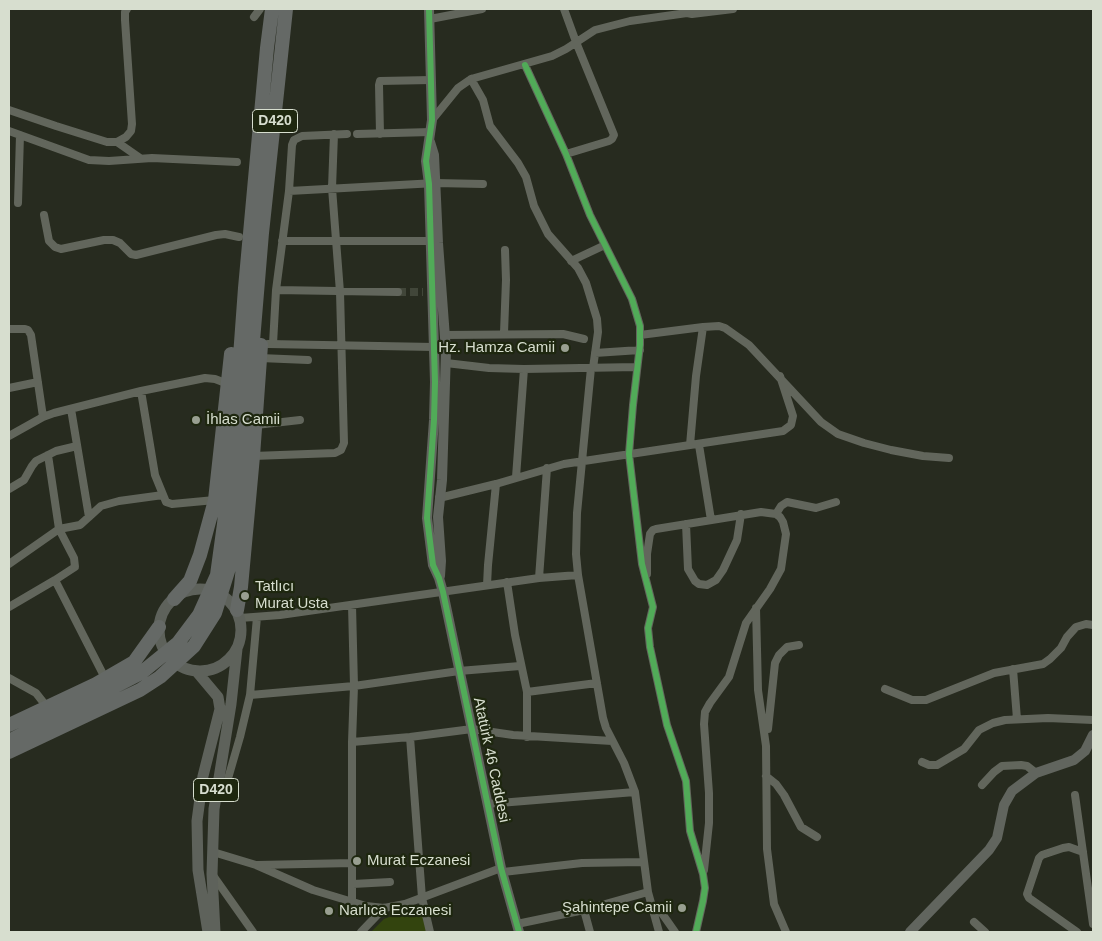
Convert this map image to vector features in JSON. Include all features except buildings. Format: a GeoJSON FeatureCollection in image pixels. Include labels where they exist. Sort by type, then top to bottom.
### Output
{"type":"FeatureCollection","features":[{"type":"Feature","properties":{"kind":"highway","name":"D420"},"geometry":{"type":"LineString","coordinates":[[238,614],[265,348],[266,252],[256,229],[267,48],[272,9]]}},
{"type":"Feature","properties":{"kind":"highway","name":"D420"},"geometry":{"type":"LineString","coordinates":[[174,598],[190,581],[200,555],[215,500],[242,252],[256,229],[286,9]]}},
{"type":"Feature","properties":{"kind":"highway"},"geometry":{"type":"LineString","coordinates":[[9,741],[141,673],[178,644],[199,614],[217,575],[244,370],[256,229]]}},
{"type":"Feature","properties":{"kind":"highway"},"geometry":{"type":"LineString","coordinates":[[9,752],[140,690],[160,677],[194,646],[214,613],[230,565],[238,521],[244,370]]}},
{"type":"Feature","properties":{"kind":"highway"},"geometry":{"type":"LineString","coordinates":[[9,726],[134,662],[159,627]]}},
{"type":"Feature","properties":{"kind":"main road"},"geometry":{"type":"LineString","coordinates":[[196,589],[220,594],[229,601],[238,614],[242,628],[241,639],[237,650],[220,667],[209,671],[197,672],[173,662],[165,652],[160,640],[159,627],[162,616],[166,606],[184,592],[196,589]]}},
{"type":"Feature","properties":{"kind":"main road","name":"D420"},"geometry":{"type":"LineString","coordinates":[[215,932],[212,874],[214,809],[231,704],[237,650]]}},
{"type":"Feature","properties":{"kind":"main road","name":"D420"},"geometry":{"type":"LineString","coordinates":[[197,672],[218,697],[220,709],[203,776],[197,821],[198,870],[208,932]]}},
{"type":"Feature","properties":{"kind":"street"},"geometry":{"type":"LineString","coordinates":[[9,110],[107,142],[122,140],[129,134],[132,124],[125,15],[127,9]]}},
{"type":"Feature","properties":{"kind":"street"},"geometry":{"type":"LineString","coordinates":[[254,17],[260,9]]}},
{"type":"Feature","properties":{"kind":"street"},"geometry":{"type":"LineString","coordinates":[[439,578],[441,561],[438,516],[442,480],[446,363],[444,334],[433,292],[430,241],[434,155],[430,137],[432,120],[429,14],[482,9]]}},
{"type":"Feature","properties":{"kind":"street"},"geometry":{"type":"LineString","coordinates":[[564,9],[614,135],[609,141],[566,154]]}},
{"type":"Feature","properties":{"kind":"street"},"geometry":{"type":"LineString","coordinates":[[432,120],[458,88],[471,79],[552,56],[594,30],[686,11],[692,14],[733,9]]}},
{"type":"Feature","properties":{"kind":"street"},"geometry":{"type":"LineString","coordinates":[[525,64],[566,154],[581,194],[604,245],[632,299],[638,317],[640,350],[629,454],[642,564],[652,607],[648,628],[650,647],[667,725],[686,781],[690,831],[703,874],[705,888],[696,932]]}},
{"type":"Feature","properties":{"kind":"street"},"geometry":{"type":"LineString","coordinates":[[471,79],[482,100],[490,126],[518,163],[526,177],[534,206],[541,221],[555,244],[582,275],[594,306],[598,332],[592,368],[582,461],[576,539],[578,574],[603,718],[635,792],[643,862],[658,932]]}},
{"type":"Feature","properties":{"kind":"street"},"geometry":{"type":"LineString","coordinates":[[380,134],[380,81],[431,80]]}},
{"type":"Feature","properties":{"kind":"street"},"geometry":{"type":"LineString","coordinates":[[9,131],[88,160],[108,161],[140,158],[237,162]]}},
{"type":"Feature","properties":{"kind":"street"},"geometry":{"type":"LineString","coordinates":[[253,456],[335,453],[341,450],[344,443],[340,292],[332,188],[334,134]]}},
{"type":"Feature","properties":{"kind":"street"},"geometry":{"type":"LineString","coordinates":[[265,348],[276,290],[289,191],[291,149],[294,140],[302,136],[347,134]]}},
{"type":"Feature","properties":{"kind":"street"},"geometry":{"type":"LineString","coordinates":[[357,134],[430,137]]}},
{"type":"Feature","properties":{"kind":"street"},"geometry":{"type":"LineString","coordinates":[[18,203],[20,135]]}},
{"type":"Feature","properties":{"kind":"street"},"geometry":{"type":"LineString","coordinates":[[116,142],[140,158]]}},
{"type":"Feature","properties":{"kind":"street"},"geometry":{"type":"LineString","coordinates":[[432,184],[438,243],[433,292]]}},
{"type":"Feature","properties":{"kind":"street"},"geometry":{"type":"LineString","coordinates":[[289,191],[432,184],[483,184]]}},
{"type":"Feature","properties":{"kind":"street"},"geometry":{"type":"LineString","coordinates":[[44,215],[49,241],[54,247],[61,249],[104,240],[113,240],[120,242],[130,254],[136,255],[216,235],[225,234],[239,237]]}},
{"type":"Feature","properties":{"kind":"street"},"geometry":{"type":"LineString","coordinates":[[282,241],[430,241]]}},
{"type":"Feature","properties":{"kind":"street"},"geometry":{"type":"LineString","coordinates":[[571,262],[604,245]]}},
{"type":"Feature","properties":{"kind":"street"},"geometry":{"type":"LineString","coordinates":[[504,333],[505,250]]}},
{"type":"Feature","properties":{"kind":"street"},"geometry":{"type":"LineString","coordinates":[[276,290],[398,292]]}},
{"type":"Feature","properties":{"kind":"street","name":"Atatürk 46 Caddesi"},"geometry":{"type":"LineString","coordinates":[[433,292],[434,420],[427,518],[433,564],[443,592],[487,804],[518,928]]}},
{"type":"Feature","properties":{"kind":"street"},"geometry":{"type":"LineString","coordinates":[[640,335],[718,326],[732,332],[749,345],[780,376],[820,422],[838,434],[891,450],[923,456],[949,458]]}},
{"type":"Feature","properties":{"kind":"street"},"geometry":{"type":"LineString","coordinates":[[690,445],[696,376],[703,327]]}},
{"type":"Feature","properties":{"kind":"street"},"geometry":{"type":"LineString","coordinates":[[9,329],[25,329],[30,332],[43,417]]}},
{"type":"Feature","properties":{"kind":"street"},"geometry":{"type":"LineString","coordinates":[[444,334],[563,334],[584,339]]}},
{"type":"Feature","properties":{"kind":"street"},"geometry":{"type":"LineString","coordinates":[[265,348],[340,345],[434,347]]}},
{"type":"Feature","properties":{"kind":"street"},"geometry":{"type":"LineString","coordinates":[[265,348],[308,360]]}},
{"type":"Feature","properties":{"kind":"street"},"geometry":{"type":"LineString","coordinates":[[595,353],[640,350]]}},
{"type":"Feature","properties":{"kind":"street"},"geometry":{"type":"LineString","coordinates":[[446,363],[490,368],[524,369],[637,367]]}},
{"type":"Feature","properties":{"kind":"street"},"geometry":{"type":"LineString","coordinates":[[516,477],[524,369]]}},
{"type":"Feature","properties":{"kind":"street"},"geometry":{"type":"LineString","coordinates":[[439,498],[496,484],[547,468],[582,461],[774,433],[788,428],[793,421],[793,416],[780,376]]}},
{"type":"Feature","properties":{"kind":"street"},"geometry":{"type":"LineString","coordinates":[[9,436],[43,417],[141,391],[205,378],[215,379],[228,384]]}},
{"type":"Feature","properties":{"kind":"street"},"geometry":{"type":"LineString","coordinates":[[9,388],[38,382]]}},
{"type":"Feature","properties":{"kind":"street"},"geometry":{"type":"LineString","coordinates":[[141,391],[156,475],[168,504],[215,500]]}},
{"type":"Feature","properties":{"kind":"street"},"geometry":{"type":"LineString","coordinates":[[71,409],[89,516]]}},
{"type":"Feature","properties":{"kind":"street"},"geometry":{"type":"LineString","coordinates":[[256,425],[300,420]]}},
{"type":"Feature","properties":{"kind":"street"},"geometry":{"type":"LineString","coordinates":[[699,445],[711,520]]}},
{"type":"Feature","properties":{"kind":"street"},"geometry":{"type":"LineString","coordinates":[[9,489],[24,480],[34,464],[48,455],[77,446]]}},
{"type":"Feature","properties":{"kind":"street"},"geometry":{"type":"LineString","coordinates":[[9,607],[74,569],[75,565],[71,551],[59,529],[48,455]]}},
{"type":"Feature","properties":{"kind":"street"},"geometry":{"type":"LineString","coordinates":[[539,578],[547,468]]}},
{"type":"Feature","properties":{"kind":"street"},"geometry":{"type":"LineString","coordinates":[[487,585],[496,484]]}},
{"type":"Feature","properties":{"kind":"street"},"geometry":{"type":"LineString","coordinates":[[9,564],[59,529],[80,525],[96,508],[109,503],[163,495]]}},
{"type":"Feature","properties":{"kind":"street"},"geometry":{"type":"LineString","coordinates":[[776,514],[781,506],[787,502],[816,508],[836,502]]}},
{"type":"Feature","properties":{"kind":"street"},"geometry":{"type":"LineString","coordinates":[[647,586],[648,554],[652,532],[656,529],[761,512],[776,514],[783,522],[786,534],[781,569],[770,589],[746,623],[729,677],[705,712],[709,823],[703,874]]}},
{"type":"Feature","properties":{"kind":"street"},"geometry":{"type":"LineString","coordinates":[[686,524],[688,569],[695,581],[699,584],[707,585],[719,576],[731,553],[737,540],[741,514]]}},
{"type":"Feature","properties":{"kind":"street"},"geometry":{"type":"LineString","coordinates":[[238,614],[257,617],[280,615],[507,582],[578,574]]}},
{"type":"Feature","properties":{"kind":"street"},"geometry":{"type":"LineString","coordinates":[[55,580],[105,678]]}},
{"type":"Feature","properties":{"kind":"street"},"geometry":{"type":"LineString","coordinates":[[507,582],[526,692],[528,736]]}},
{"type":"Feature","properties":{"kind":"street"},"geometry":{"type":"LineString","coordinates":[[352,604],[354,686],[352,901]]}},
{"type":"Feature","properties":{"kind":"street"},"geometry":{"type":"LineString","coordinates":[[756,608],[758,690],[766,746],[766,848],[774,904],[786,932]]}},
{"type":"Feature","properties":{"kind":"street"},"geometry":{"type":"LineString","coordinates":[[227,782],[250,695],[257,617]]}},
{"type":"Feature","properties":{"kind":"street"},"geometry":{"type":"LineString","coordinates":[[885,689],[912,700],[926,700],[994,673],[1043,664],[1061,648],[1067,637],[1076,627],[1093,624]]}},
{"type":"Feature","properties":{"kind":"street"},"geometry":{"type":"LineString","coordinates":[[766,746],[775,663],[779,655],[787,647],[799,644]]}},
{"type":"Feature","properties":{"kind":"street"},"geometry":{"type":"LineString","coordinates":[[250,695],[354,686],[459,671],[520,666]]}},
{"type":"Feature","properties":{"kind":"street"},"geometry":{"type":"LineString","coordinates":[[1012,669],[1017,719]]}},
{"type":"Feature","properties":{"kind":"street"},"geometry":{"type":"LineString","coordinates":[[9,678],[36,693],[47,707]]}},
{"type":"Feature","properties":{"kind":"street"},"geometry":{"type":"LineString","coordinates":[[526,692],[597,683]]}},
{"type":"Feature","properties":{"kind":"street"},"geometry":{"type":"LineString","coordinates":[[922,762],[938,765],[964,749],[979,730],[993,723],[1017,719],[1048,718],[1093,720]]}},
{"type":"Feature","properties":{"kind":"street"},"geometry":{"type":"LineString","coordinates":[[352,742],[410,738],[472,729],[528,736],[612,741]]}},
{"type":"Feature","properties":{"kind":"street"},"geometry":{"type":"LineString","coordinates":[[410,738],[422,898],[430,932]]}},
{"type":"Feature","properties":{"kind":"street"},"geometry":{"type":"LineString","coordinates":[[910,932],[990,850],[997,838],[1007,797],[1018,785],[1036,773],[1074,760],[1085,751],[1093,738]]}},
{"type":"Feature","properties":{"kind":"street"},"geometry":{"type":"LineString","coordinates":[[982,785],[1002,766],[1027,766],[1036,773]]}},
{"type":"Feature","properties":{"kind":"street"},"geometry":{"type":"LineString","coordinates":[[766,776],[776,784],[784,795],[801,827],[817,837]]}},
{"type":"Feature","properties":{"kind":"street"},"geometry":{"type":"LineString","coordinates":[[487,804],[635,792]]}},
{"type":"Feature","properties":{"kind":"street"},"geometry":{"type":"LineString","coordinates":[[1074,795],[1093,924]]}},
{"type":"Feature","properties":{"kind":"street"},"geometry":{"type":"LineString","coordinates":[[1077,932],[1029,898],[1028,894],[1039,858],[1042,855],[1069,847],[1083,852]]}},
{"type":"Feature","properties":{"kind":"street"},"geometry":{"type":"LineString","coordinates":[[212,852],[256,865],[296,884],[366,906],[384,908],[405,904],[502,870],[574,864],[643,862]]}},
{"type":"Feature","properties":{"kind":"street"},"geometry":{"type":"LineString","coordinates":[[256,865],[353,863]]}},
{"type":"Feature","properties":{"kind":"street"},"geometry":{"type":"LineString","coordinates":[[212,874],[253,932]]}},
{"type":"Feature","properties":{"kind":"street"},"geometry":{"type":"LineString","coordinates":[[353,884],[390,882]]}},
{"type":"Feature","properties":{"kind":"street"},"geometry":{"type":"LineString","coordinates":[[518,928],[648,892]]}},
{"type":"Feature","properties":{"kind":"street"},"geometry":{"type":"LineString","coordinates":[[651,905],[661,912],[675,932]]}},
{"type":"Feature","properties":{"kind":"street"},"geometry":{"type":"LineString","coordinates":[[361,932],[384,908]]}},
{"type":"Feature","properties":{"kind":"street"},"geometry":{"type":"LineString","coordinates":[[584,910],[590,932]]}},
{"type":"Feature","properties":{"kind":"street"},"geometry":{"type":"LineString","coordinates":[[974,922],[985,932]]}},
{"type":"Feature","properties":{"kind":"green space"},"geometry":{"type":"Polygon","coordinates":[[[421,905],[428,932],[371,932],[384,919],[421,905]]]}},
{"type":"Feature","properties":{"kind":"tunnel"},"geometry":{"type":"LineString","coordinates":[[398,292],[423,292]]}},
{"type":"Feature","properties":{"kind":"cycle path"},"geometry":{"type":"LineString","coordinates":[[429,9],[432,120],[426,161],[429,184],[435,382],[427,518],[433,565],[443,592],[501,868],[519,932]]}},
{"type":"Feature","properties":{"kind":"cycle path"},"geometry":{"type":"LineString","coordinates":[[525,65],[566,154],[590,215],[632,299],[640,326],[640,345],[629,454],[642,564],[653,607],[648,628],[650,647],[667,725],[686,781],[690,831],[703,874],[705,888],[696,932]]}},
{"type":"Feature","properties":{"kind":"place","name":"Hz. Hamza Camii"},"geometry":{"type":"Point","coordinates":[565,348]}},
{"type":"Feature","properties":{"kind":"place","name":"İhlas Camii"},"geometry":{"type":"Point","coordinates":[196,420]}},
{"type":"Feature","properties":{"kind":"place","name":"Tatlıcı Murat Usta"},"geometry":{"type":"Point","coordinates":[245,596]}},
{"type":"Feature","properties":{"kind":"place","name":"Murat Eczanesi"},"geometry":{"type":"Point","coordinates":[357,861]}},
{"type":"Feature","properties":{"kind":"place","name":"Şahintepe Camii"},"geometry":{"type":"Point","coordinates":[682,908]}},
{"type":"Feature","properties":{"kind":"place","name":"Narlıca Eczanesi"},"geometry":{"type":"Point","coordinates":[329,911]}}]}
